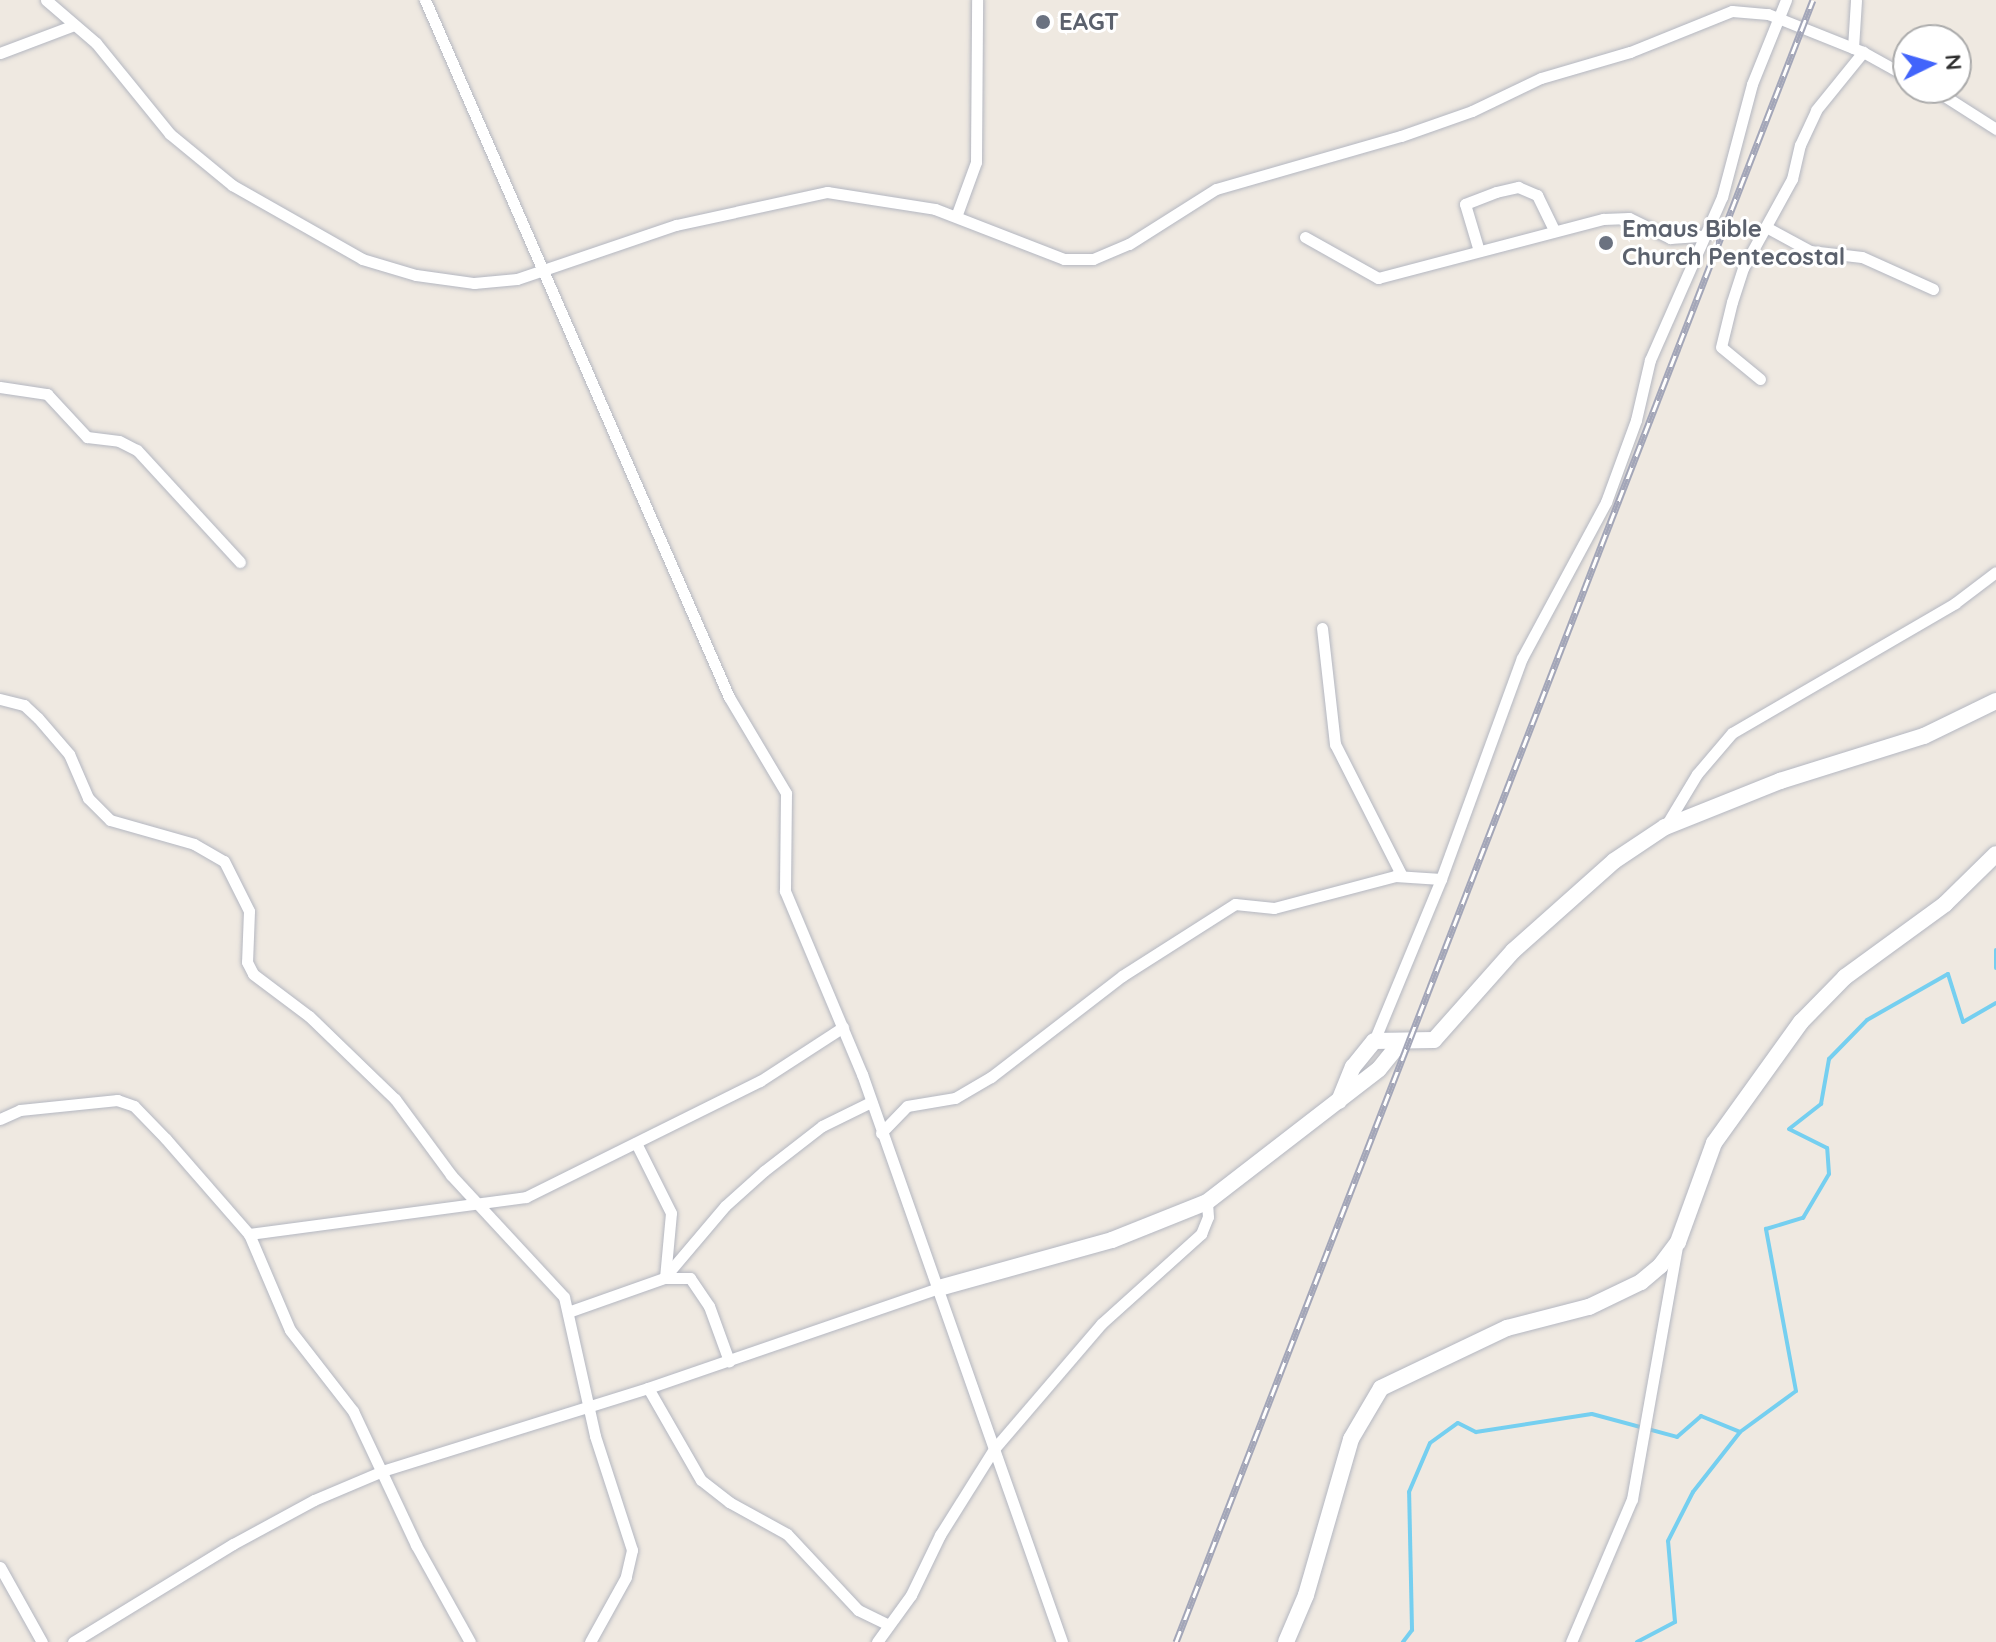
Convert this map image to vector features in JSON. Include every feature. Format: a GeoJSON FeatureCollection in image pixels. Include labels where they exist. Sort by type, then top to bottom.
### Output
{"type":"FeatureCollection","features":[{"type":"Feature","properties":{"kind":"street"},"geometry":{"type":"LineString","coordinates":[[46,0],[96,43],[188,150],[232,185],[327,242],[388,268],[456,282],[507,280],[676,225],[810,193],[872,196],[957,214],[1046,254],[1076,261],[1093,259],[1129,244],[1216,189],[1401,136],[1472,111],[1541,78],[1630,52],[1723,14],[1747,10],[1858,50],[1892,68]]}},
{"type":"Feature","properties":{"kind":"street"},"geometry":{"type":"LineString","coordinates":[[425,0],[729,697],[786,793],[785,891],[871,1102],[1062,1642]]}},
{"type":"Feature","properties":{"kind":"street"},"geometry":{"type":"LineString","coordinates":[[957,214],[976,162],[977,0]]}},
{"type":"Feature","properties":{"kind":"street"},"geometry":{"type":"LineString","coordinates":[[1736,0],[1747,10]]}},
{"type":"Feature","properties":{"kind":"street"},"geometry":{"type":"LineString","coordinates":[[1339,1101],[1353,1067],[1374,1041],[1441,879],[1525,650],[1602,512],[1633,432],[1650,360],[1675,311],[1702,236],[1724,190],[1752,84],[1786,0]]}},
{"type":"Feature","properties":{"kind":"street"},"geometry":{"type":"LineString","coordinates":[[1760,379],[1720,344],[1743,268],[1792,179],[1816,110],[1858,50],[1856,0]]}},
{"type":"Feature","properties":{"kind":"street"},"geometry":{"type":"LineString","coordinates":[[0,53],[74,25]]}},
{"type":"Feature","properties":{"kind":"street"},"geometry":{"type":"LineString","coordinates":[[1957,104],[1996,129]]}},
{"type":"Feature","properties":{"kind":"street"},"geometry":{"type":"LineString","coordinates":[[1479,251],[1465,204],[1479,197],[1527,189],[1537,195],[1554,230]]}},
{"type":"Feature","properties":{"kind":"street"},"geometry":{"type":"LineString","coordinates":[[1305,237],[1378,278],[1554,230],[1629,218],[1660,236],[1702,236]]}},
{"type":"Feature","properties":{"kind":"street"},"geometry":{"type":"LineString","coordinates":[[1766,227],[1810,251],[1862,257],[1933,289]]}},
{"type":"Feature","properties":{"kind":"street"},"geometry":{"type":"LineString","coordinates":[[0,387],[47,394],[87,437],[119,441],[137,450],[240,562]]}},
{"type":"Feature","properties":{"kind":"street"},"geometry":{"type":"LineString","coordinates":[[1665,827],[1697,774],[1732,733],[1955,603],[1996,572]]}},
{"type":"Feature","properties":{"kind":"street"},"geometry":{"type":"LineString","coordinates":[[1322,628],[1335,744],[1402,876]]}},
{"type":"Feature","properties":{"kind":"street"},"geometry":{"type":"LineString","coordinates":[[0,699],[30,708],[69,754],[88,798],[110,820],[194,844],[224,861],[249,911],[247,962],[253,974],[309,1016],[375,1078],[481,1205],[557,1287],[568,1312],[588,1406],[632,1550],[626,1577],[590,1642]]}},
{"type":"Feature","properties":{"kind":"street"},"geometry":{"type":"LineString","coordinates":[[1374,1041],[1424,1043],[1438,1037],[1513,951],[1614,861],[1665,827],[1780,781],[1924,736],[1996,701]]}},
{"type":"Feature","properties":{"kind":"street"},"geometry":{"type":"LineString","coordinates":[[1571,1642],[1621,1533],[1648,1415],[1678,1242],[1704,1162],[1801,1022],[1845,977],[1945,904],[1996,854]]}},
{"type":"Feature","properties":{"kind":"street"},"geometry":{"type":"LineString","coordinates":[[881,1133],[907,1106],[955,1098],[991,1077],[1132,969],[1235,904],[1274,908],[1402,876],[1441,879]]}},
{"type":"Feature","properties":{"kind":"street"},"geometry":{"type":"LineString","coordinates":[[249,1234],[526,1197],[780,1070],[843,1027]]}},
{"type":"Feature","properties":{"kind":"street"},"geometry":{"type":"LineString","coordinates":[[73,1642],[233,1544],[385,1470],[648,1388],[939,1288],[1112,1240],[1207,1202],[1379,1069],[1402,1041]]}},
{"type":"Feature","properties":{"kind":"street"},"geometry":{"type":"LineString","coordinates":[[0,1119],[33,1108],[127,1102],[249,1234],[290,1330],[344,1395],[385,1470],[416,1545],[470,1642]]}},
{"type":"Feature","properties":{"kind":"street"},"geometry":{"type":"LineString","coordinates":[[664,1278],[725,1206],[764,1171],[822,1126],[871,1102]]}},
{"type":"Feature","properties":{"kind":"street"},"geometry":{"type":"LineString","coordinates":[[636,1143],[671,1213],[664,1278]]}},
{"type":"Feature","properties":{"kind":"street"},"geometry":{"type":"LineString","coordinates":[[877,1642],[994,1449],[1101,1324],[1201,1234],[1208,1217],[1207,1202]]}},
{"type":"Feature","properties":{"kind":"street"},"geometry":{"type":"LineString","coordinates":[[1286,1642],[1306,1595],[1351,1439],[1381,1388],[1496,1332],[1579,1311],[1625,1291],[1660,1266],[1678,1242]]}},
{"type":"Feature","properties":{"kind":"street"},"geometry":{"type":"LineString","coordinates":[[568,1312],[664,1278],[686,1277],[697,1284],[729,1361]]}},
{"type":"Feature","properties":{"kind":"street"},"geometry":{"type":"LineString","coordinates":[[648,1388],[701,1480],[729,1502],[787,1534],[858,1610],[889,1625]]}},
{"type":"Feature","properties":{"kind":"street"},"geometry":{"type":"LineString","coordinates":[[0,1567],[42,1642]]}},
{"type":"Feature","properties":{"kind":"waterway"},"geometry":{"type":"LineString","coordinates":[[1996,950],[1996,968]]}},
{"type":"Feature","properties":{"kind":"waterway"},"geometry":{"type":"LineString","coordinates":[[1637,1642],[1675,1622],[1668,1541],[1693,1492],[1740,1432],[1796,1391],[1766,1229],[1803,1218],[1829,1174],[1827,1148],[1789,1129],[1821,1104],[1829,1059],[1867,1020],[1948,974],[1963,1022],[1996,1003]]}},
{"type":"Feature","properties":{"kind":"waterway"},"geometry":{"type":"LineString","coordinates":[[1403,1642],[1412,1630],[1409,1492],[1430,1443],[1458,1423],[1476,1432],[1592,1414],[1677,1437],[1701,1416],[1740,1432]]}},
{"type":"Feature","properties":{"kind":"railway"},"geometry":{"type":"LineString","coordinates":[[1176,1642],[1813,0]]}},
{"type":"Feature","properties":{"kind":"place","name":"EAGT"},"geometry":{"type":"Point","coordinates":[1043,22]}},
{"type":"Feature","properties":{"kind":"place","name":"Emaus Bible Church Pentecostal"},"geometry":{"type":"Point","coordinates":[1606,243]}}]}
